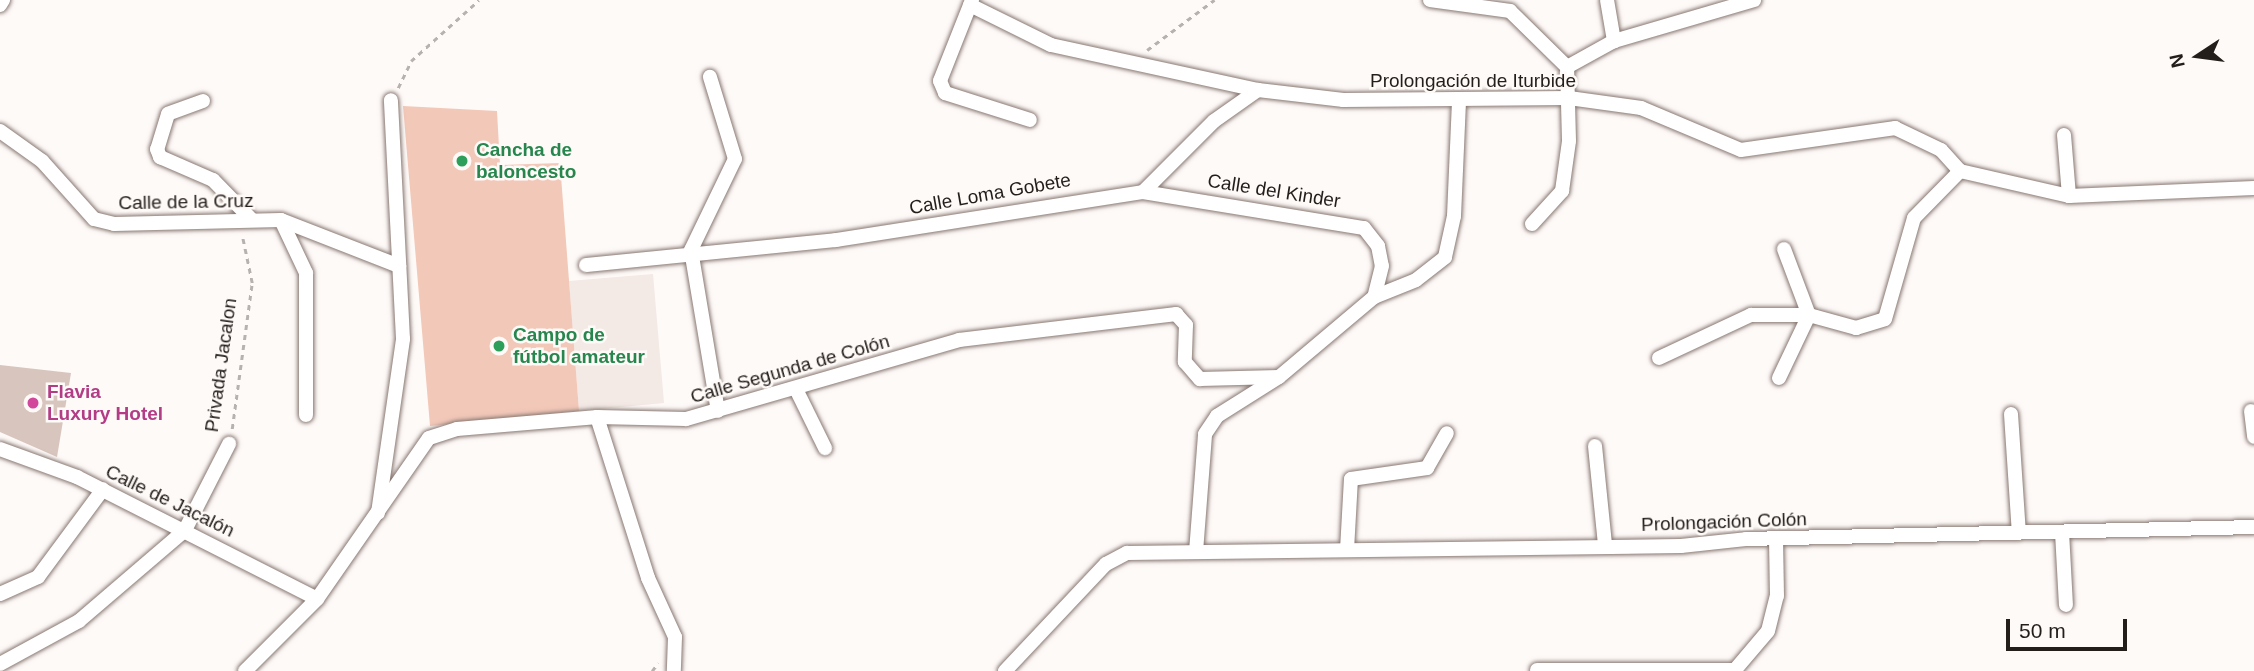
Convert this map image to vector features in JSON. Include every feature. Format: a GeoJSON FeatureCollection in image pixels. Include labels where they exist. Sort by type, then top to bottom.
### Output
{"type":"FeatureCollection","features":[{"type":"Feature","properties":{"kind":"street"},"geometry":{"type":"LineString","coordinates":[[0,5],[3,0]]}},
{"type":"Feature","properties":{"kind":"street"},"geometry":{"type":"LineString","coordinates":[[1430,0],[1510,12],[1567,67],[1569,98],[1562,191],[1532,224]]}},
{"type":"Feature","properties":{"kind":"street"},"geometry":{"type":"LineString","coordinates":[[1607,0],[1614,41]]}},
{"type":"Feature","properties":{"kind":"street"},"geometry":{"type":"LineString","coordinates":[[1567,67],[1614,41],[1754,0]]}},
{"type":"Feature","properties":{"kind":"street"},"geometry":{"type":"LineString","coordinates":[[971,3],[940,81],[945,93],[1030,120]]}},
{"type":"Feature","properties":{"kind":"street","name":"Prolongación de Iturbide"},"geometry":{"type":"LineString","coordinates":[[971,3],[1051,45],[1258,90],[1343,100],[1569,98],[1641,108],[1741,150],[1895,128],[1941,150],[1960,171]]}},
{"type":"Feature","properties":{"kind":"street"},"geometry":{"type":"LineString","coordinates":[[710,77],[735,159],[691,250],[718,411]]}},
{"type":"Feature","properties":{"kind":"street"},"geometry":{"type":"LineString","coordinates":[[1143,192],[1214,121],[1258,90]]}},
{"type":"Feature","properties":{"kind":"street"},"geometry":{"type":"LineString","coordinates":[[378,514],[403,340],[391,100]]}},
{"type":"Feature","properties":{"kind":"street"},"geometry":{"type":"LineString","coordinates":[[203,101],[168,114],[157,149],[160,157],[214,180],[244,219]]}},
{"type":"Feature","properties":{"kind":"street"},"geometry":{"type":"LineString","coordinates":[[1196,552],[1205,434],[1217,416],[1279,377],[1374,297],[1416,281],[1445,257],[1454,216],[1459,101]]}},
{"type":"Feature","properties":{"kind":"street","name":"Calle de la Cruz"},"geometry":{"type":"LineString","coordinates":[[0,131],[42,160],[94,219],[114,224],[281,220],[400,266]]}},
{"type":"Feature","properties":{"kind":"street"},"geometry":{"type":"LineString","coordinates":[[2064,135],[2069,196]]}},
{"type":"Feature","properties":{"kind":"street"},"geometry":{"type":"LineString","coordinates":[[1658,358],[1751,315],[1809,315],[1856,328],[1885,319],[1914,218],[1960,171],[2069,196],[2254,188]]}},
{"type":"Feature","properties":{"kind":"street","name":"Calle Loma Gobete"},"geometry":{"type":"LineString","coordinates":[[586,265],[691,250],[836,240],[1143,192]]}},
{"type":"Feature","properties":{"kind":"street","name":"Calle del Kinder"},"geometry":{"type":"LineString","coordinates":[[1143,192],[1364,228],[1378,246],[1381,266],[1374,297]]}},
{"type":"Feature","properties":{"kind":"street"},"geometry":{"type":"LineString","coordinates":[[281,220],[306,273],[306,415]]}},
{"type":"Feature","properties":{"kind":"street"},"geometry":{"type":"LineString","coordinates":[[1779,378],[1809,315],[1784,249]]}},
{"type":"Feature","properties":{"kind":"street","name":"Calle Segunda de Colón"},"geometry":{"type":"LineString","coordinates":[[244,671],[317,599],[429,438],[457,429],[597,417],[670,421],[718,411],[959,340],[1176,314],[1186,325],[1185,362],[1200,379],[1279,377]]}},
{"type":"Feature","properties":{"kind":"street"},"geometry":{"type":"LineString","coordinates":[[796,389],[825,449]]}},
{"type":"Feature","properties":{"kind":"street"},"geometry":{"type":"LineString","coordinates":[[2251,411],[2254,437]]}},
{"type":"Feature","properties":{"kind":"street"},"geometry":{"type":"LineString","coordinates":[[2011,414],[2019,533]]}},
{"type":"Feature","properties":{"kind":"street"},"geometry":{"type":"LineString","coordinates":[[597,417],[648,578],[677,652],[674,671]]}},
{"type":"Feature","properties":{"kind":"street"},"geometry":{"type":"LineString","coordinates":[[1347,550],[1351,479],[1427,468],[1447,433]]}},
{"type":"Feature","properties":{"kind":"street","name":"Privada Jacalon"},"geometry":{"type":"LineString","coordinates":[[0,664],[79,621],[185,530],[229,444]]}},
{"type":"Feature","properties":{"kind":"street"},"geometry":{"type":"LineString","coordinates":[[1595,446],[1605,544]]}},
{"type":"Feature","properties":{"kind":"street","name":"Calle de Jacalón"},"geometry":{"type":"LineString","coordinates":[[0,449],[103,489],[317,599]]}},
{"type":"Feature","properties":{"kind":"street"},"geometry":{"type":"LineString","coordinates":[[0,594],[38,577],[103,489]]}},
{"type":"Feature","properties":{"kind":"street","name":"Prolongación Colón"},"geometry":{"type":"LineString","coordinates":[[1005,671],[1106,564],[1126,553],[2254,527]]}},
{"type":"Feature","properties":{"kind":"street"},"geometry":{"type":"LineString","coordinates":[[2062,532],[2066,605]]}},
{"type":"Feature","properties":{"kind":"street"},"geometry":{"type":"LineString","coordinates":[[1537,670],[1735,671],[1768,631],[1776,596],[1776,539]]}},
{"type":"Feature","properties":{"kind":"path"},"geometry":{"type":"LineString","coordinates":[[391,100],[411,61],[479,0]]}},
{"type":"Feature","properties":{"kind":"path"},"geometry":{"type":"LineString","coordinates":[[1122,61],[1146,51],[1214,0]]}},
{"type":"Feature","properties":{"kind":"path","name":"Privada Jacalon"},"geometry":{"type":"LineString","coordinates":[[229,444],[252,283],[244,219]]}},
{"type":"Feature","properties":{"kind":"shaded area","name":"Campo de fútbol amateur"},"geometry":{"type":"Polygon","coordinates":[[[403,106],[497,111],[500,165],[560,163],[579,411],[430,426],[403,106]]]}},
{"type":"Feature","properties":{"kind":"shaded area"},"geometry":{"type":"Polygon","coordinates":[[[653,274],[664,403],[579,411],[569,281],[653,274]]]}},
{"type":"Feature","properties":{"kind":"building","name":"Flavia Luxury Hotel"},"geometry":{"type":"Polygon","coordinates":[[[0,365],[71,373],[57,457],[0,432],[0,365]]]}},
{"type":"Feature","properties":{"kind":"place","name":"Cancha de baloncesto"},"geometry":{"type":"Point","coordinates":[462,161]}},
{"type":"Feature","properties":{"kind":"place","name":"Campo de fútbol amateur"},"geometry":{"type":"Point","coordinates":[499,346]}},
{"type":"Feature","properties":{"kind":"place","name":"Flavia Luxury Hotel"},"geometry":{"type":"Point","coordinates":[33,403]}}]}
